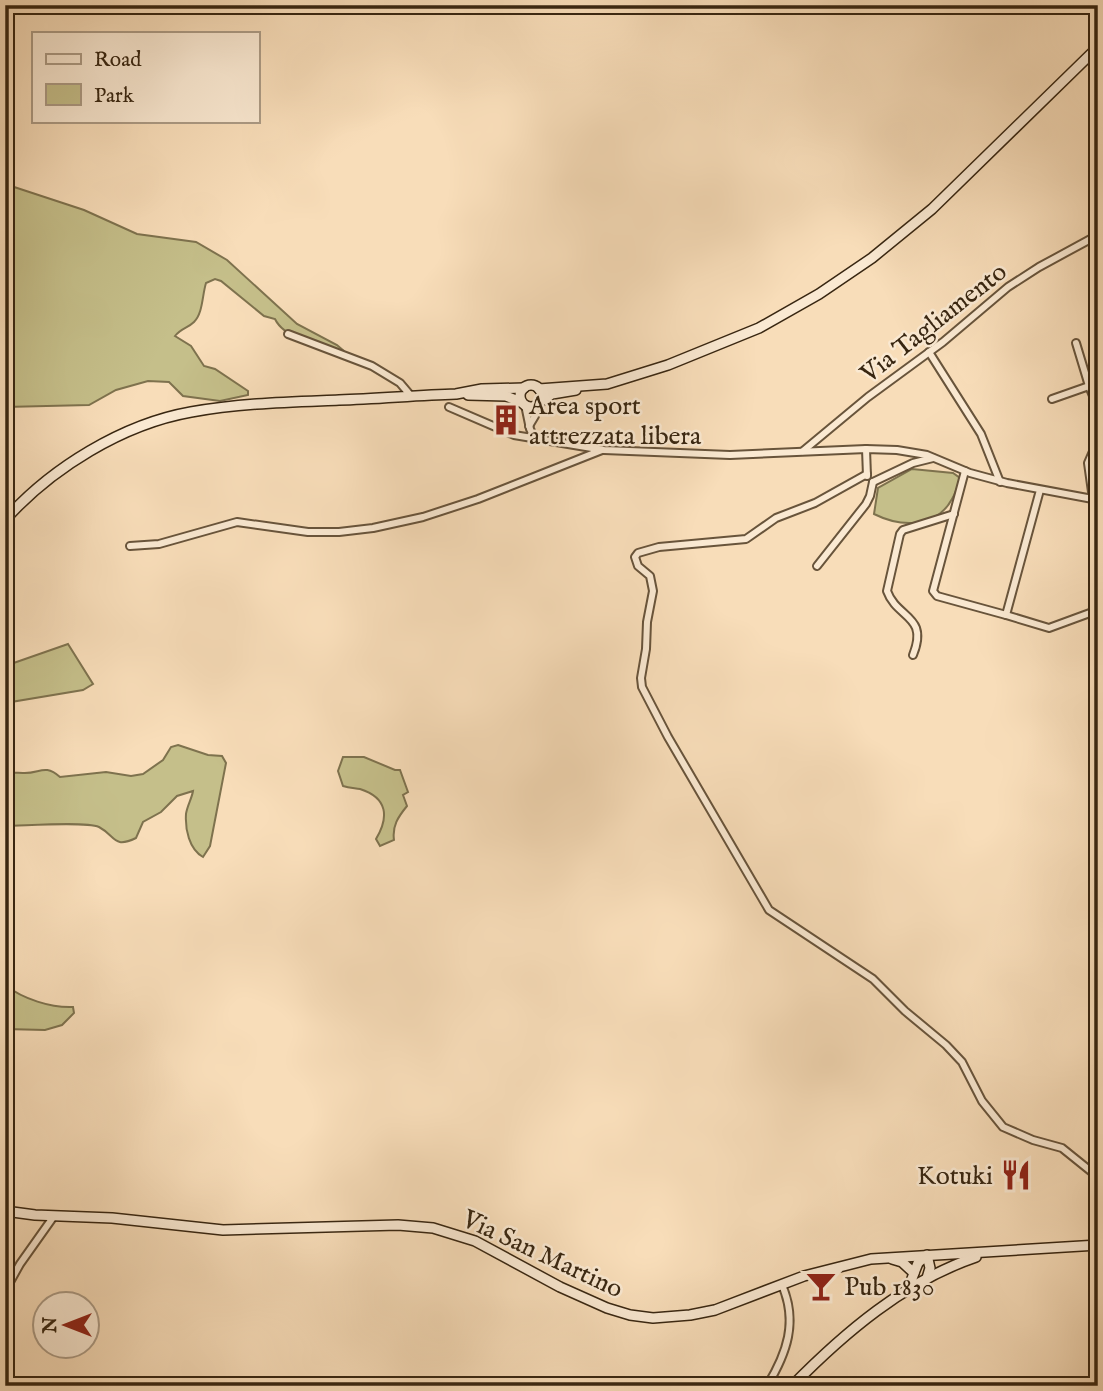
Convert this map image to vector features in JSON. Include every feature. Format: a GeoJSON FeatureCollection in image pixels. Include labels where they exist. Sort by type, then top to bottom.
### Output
{"type":"FeatureCollection","features":[{"type":"Feature","properties":{"kind":"street"},"geometry":{"type":"LineString","coordinates":[[5,520],[46,481],[87,453],[138,429],[174,416],[269,403],[456,394],[506,396],[523,404],[538,404],[552,394],[607,384],[656,369],[759,328],[847,275],[938,204],[1098,47]]}},
{"type":"Feature","properties":{"kind":"street","name":"Via Tagliamento"},"geometry":{"type":"LineString","coordinates":[[801,453],[868,397],[1016,282],[1098,236]]}},
{"type":"Feature","properties":{"kind":"street"},"geometry":{"type":"LineString","coordinates":[[288,334],[379,370],[400,383],[411,396]]}},
{"type":"Feature","properties":{"kind":"street"},"geometry":{"type":"LineString","coordinates":[[1076,343],[1098,408]]}},
{"type":"Feature","properties":{"kind":"street"},"geometry":{"type":"LineString","coordinates":[[929,352],[978,430],[1000,482]]}},
{"type":"Feature","properties":{"kind":"street"},"geometry":{"type":"LineString","coordinates":[[456,394],[482,389],[524,388],[530,385],[539,389],[584,387]]}},
{"type":"Feature","properties":{"kind":"street"},"geometry":{"type":"LineString","coordinates":[[1052,399],[1089,386]]}},
{"type":"Feature","properties":{"kind":"street"},"geometry":{"type":"LineString","coordinates":[[524,388],[520,396],[535,439]]}},
{"type":"Feature","properties":{"kind":"street"},"geometry":{"type":"LineString","coordinates":[[529,426],[541,396],[539,389]]}},
{"type":"Feature","properties":{"kind":"street"},"geometry":{"type":"LineString","coordinates":[[449,407],[510,434],[604,450],[704,455],[897,450],[935,458],[1000,482],[1095,499],[1088,463],[1098,440]]}},
{"type":"Feature","properties":{"kind":"street"},"geometry":{"type":"LineString","coordinates":[[817,566],[866,504],[872,492],[873,482],[867,474],[866,449]]}},
{"type":"Feature","properties":{"kind":"street"},"geometry":{"type":"LineString","coordinates":[[130,546],[159,544],[237,522],[308,532],[336,532],[423,517],[478,499],[604,450]]}},
{"type":"Feature","properties":{"kind":"street"},"geometry":{"type":"LineString","coordinates":[[873,482],[913,463],[935,458]]}},
{"type":"Feature","properties":{"kind":"street"},"geometry":{"type":"LineString","coordinates":[[965,471],[934,585],[933,591],[937,596],[1049,628],[1098,610]]}},
{"type":"Feature","properties":{"kind":"street"},"geometry":{"type":"LineString","coordinates":[[867,474],[815,503],[776,518],[746,539],[659,547],[638,553],[635,557],[636,563],[649,575],[653,591],[642,687],[752,883],[773,914],[800,929],[873,979],[905,1012],[946,1045],[962,1062],[987,1109],[1003,1127],[1065,1150],[1098,1177]]}},
{"type":"Feature","properties":{"kind":"street"},"geometry":{"type":"LineString","coordinates":[[1006,615],[1040,490]]}},
{"type":"Feature","properties":{"kind":"street"},"geometry":{"type":"LineString","coordinates":[[913,655],[918,629],[893,601],[887,590],[900,534],[907,527],[923,525],[954,514]]}},
{"type":"Feature","properties":{"kind":"street","name":"Via San Martino"},"geometry":{"type":"LineString","coordinates":[[5,1211],[112,1218],[223,1230],[398,1225],[425,1227],[475,1241],[560,1287],[607,1308],[648,1318],[676,1317],[709,1311],[819,1272],[879,1258],[1098,1245]]}},
{"type":"Feature","properties":{"kind":"street"},"geometry":{"type":"LineString","coordinates":[[5,1291],[20,1264],[54,1216]]}},
{"type":"Feature","properties":{"kind":"street"},"geometry":{"type":"LineString","coordinates":[[792,1386],[842,1339],[908,1290],[927,1278],[987,1252]]}},
{"type":"Feature","properties":{"kind":"street"},"geometry":{"type":"LineString","coordinates":[[908,1290],[918,1263],[927,1255],[930,1268],[927,1278]]}},
{"type":"Feature","properties":{"kind":"street"},"geometry":{"type":"LineString","coordinates":[[879,1258],[902,1262],[914,1273]]}},
{"type":"Feature","properties":{"kind":"street"},"geometry":{"type":"LineString","coordinates":[[767,1386],[783,1355],[790,1332],[788,1302],[782,1284]]}},
{"type":"Feature","properties":{"kind":"green space"},"geometry":{"type":"Polygon","coordinates":[[[5,184],[84,210],[137,234],[196,242],[227,260],[297,324],[344,351],[316,344],[287,332],[275,319],[264,316],[215,279],[206,283],[197,318],[175,336],[191,346],[204,366],[215,369],[248,391],[248,395],[220,401],[183,396],[169,382],[148,381],[116,390],[89,405],[5,407],[5,184]]]}},
{"type":"Feature","properties":{"kind":"green space"},"geometry":{"type":"Polygon","coordinates":[[[912,469],[953,473],[960,478],[955,494],[945,509],[937,516],[917,523],[895,521],[874,514],[878,488],[912,469]]]}},
{"type":"Feature","properties":{"kind":"green space"},"geometry":{"type":"Polygon","coordinates":[[[68,644],[93,684],[83,690],[5,703],[5,666],[68,644]]]}},
{"type":"Feature","properties":{"kind":"green space"},"geometry":{"type":"Polygon","coordinates":[[[178,745],[208,755],[222,756],[226,763],[210,846],[203,857],[191,844],[186,826],[193,791],[177,796],[161,812],[143,822],[136,838],[129,841],[119,842],[92,825],[5,826],[5,774],[46,770],[60,777],[106,772],[131,776],[143,774],[163,760],[171,747],[178,745]]]}},
{"type":"Feature","properties":{"kind":"green space"},"geometry":{"type":"Polygon","coordinates":[[[343,757],[364,757],[400,770],[408,792],[403,795],[407,806],[396,822],[394,840],[380,846],[376,839],[384,816],[381,803],[369,793],[343,786],[338,771],[343,757]]]}},
{"type":"Feature","properties":{"kind":"green space"},"geometry":{"type":"Polygon","coordinates":[[[5,985],[38,1002],[73,1007],[74,1013],[62,1025],[45,1030],[5,1029],[5,985]]]}},
{"type":"Feature","properties":{"kind":"place","name":"Area sport attrezzata libera"},"geometry":{"type":"Point","coordinates":[506,420]}},
{"type":"Feature","properties":{"kind":"place","name":"Kotuki"},"geometry":{"type":"Point","coordinates":[1016,1175]}},
{"type":"Feature","properties":{"kind":"place","name":"Pub 1830"},"geometry":{"type":"Point","coordinates":[821,1286]}}]}
